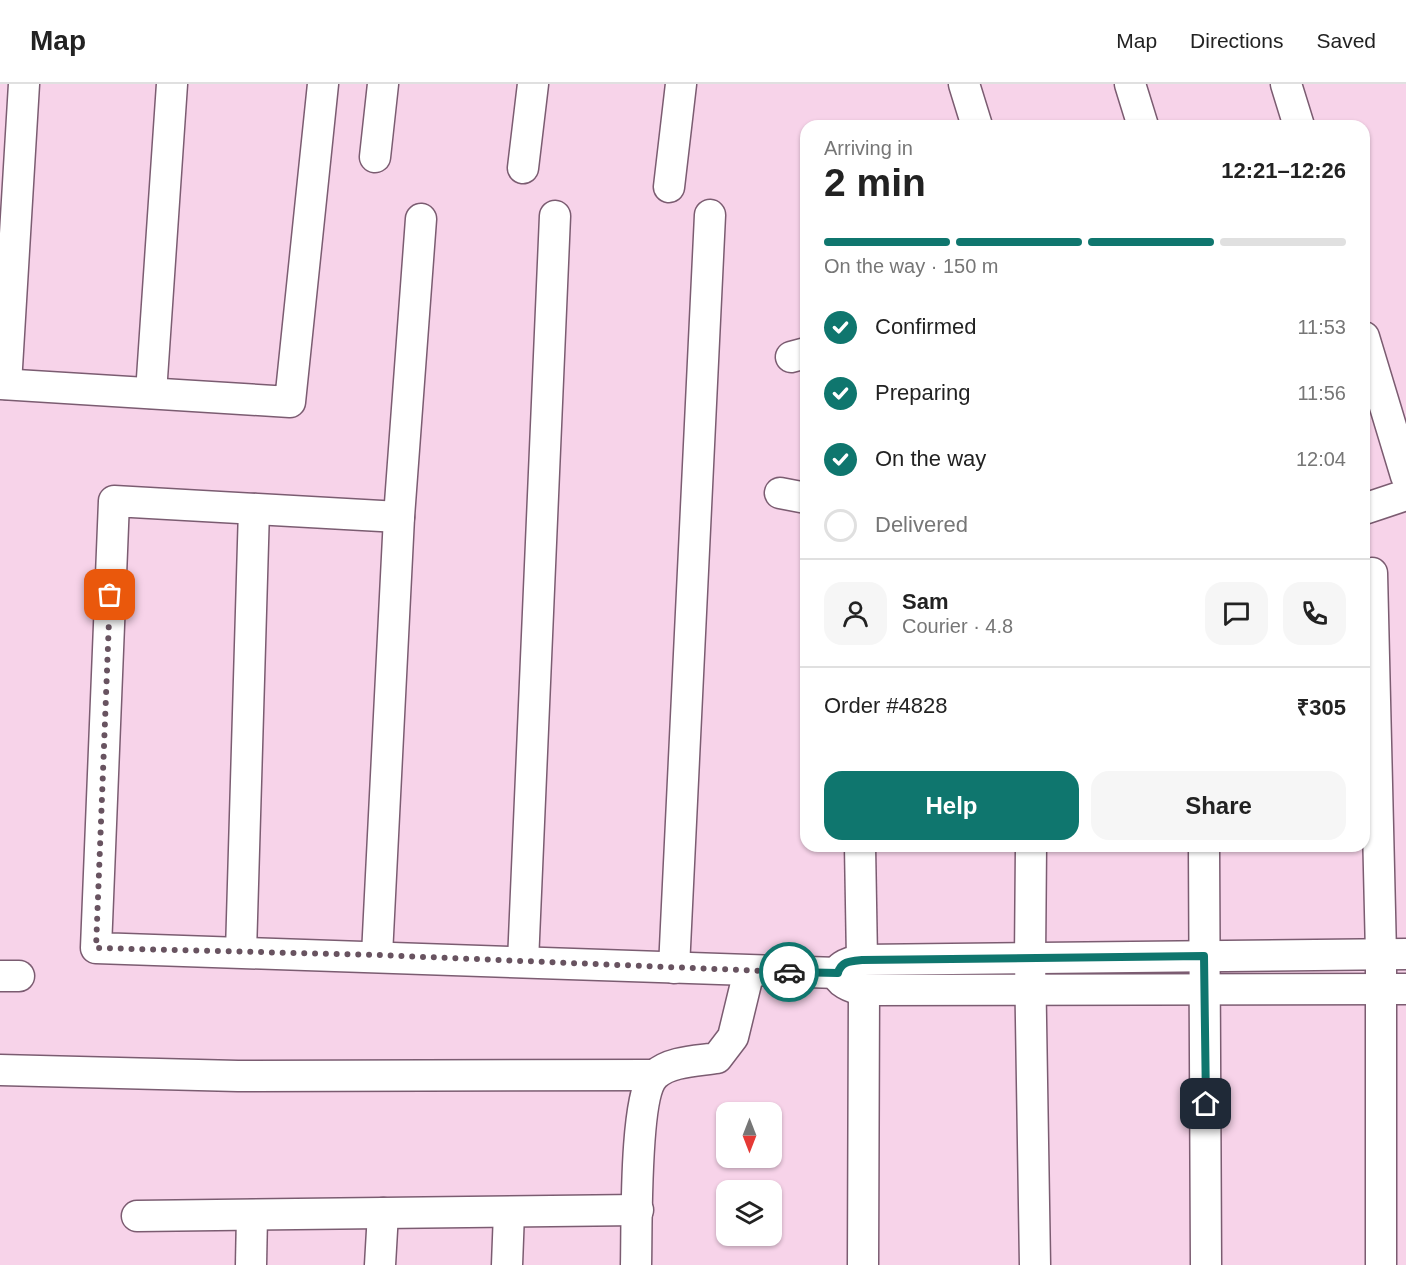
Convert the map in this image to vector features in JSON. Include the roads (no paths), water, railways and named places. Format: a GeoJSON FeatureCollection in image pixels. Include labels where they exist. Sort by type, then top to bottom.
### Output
{"type":"FeatureCollection","features":[{"type":"Feature","properties":{"kind":"street"},"geometry":{"type":"LineString","coordinates":[[24,84],[3,384],[290,402],[323,84]]}},
{"type":"Feature","properties":{"kind":"street"},"geometry":{"type":"LineString","coordinates":[[151,393],[172,84]]}},
{"type":"Feature","properties":{"kind":"street"},"geometry":{"type":"LineString","coordinates":[[375,157],[383,84]]}},
{"type":"Feature","properties":{"kind":"street"},"geometry":{"type":"LineString","coordinates":[[523,168],[533,84]]}},
{"type":"Feature","properties":{"kind":"street"},"geometry":{"type":"LineString","coordinates":[[669,187],[681,84]]}},
{"type":"Feature","properties":{"kind":"street"},"geometry":{"type":"LineString","coordinates":[[964,84],[975,120]]}},
{"type":"Feature","properties":{"kind":"street"},"geometry":{"type":"LineString","coordinates":[[1130,84],[1141,120]]}},
{"type":"Feature","properties":{"kind":"street"},"geometry":{"type":"LineString","coordinates":[[1286,84],[1297,120]]}},
{"type":"Feature","properties":{"kind":"street"},"geometry":{"type":"LineString","coordinates":[[523,962],[555,216]]}},
{"type":"Feature","properties":{"kind":"street"},"geometry":{"type":"LineString","coordinates":[[674,968],[710,216]]}},
{"type":"Feature","properties":{"kind":"street"},"geometry":{"type":"LineString","coordinates":[[377,955],[399,517],[421,219]]}},
{"type":"Feature","properties":{"kind":"street"},"geometry":{"type":"LineString","coordinates":[[1370,357],[1406,476]]}},
{"type":"Feature","properties":{"kind":"street"},"geometry":{"type":"LineString","coordinates":[[1370,507],[1406,495]]}},
{"type":"Feature","properties":{"kind":"street"},"geometry":{"type":"LineString","coordinates":[[399,517],[114,501],[96,948],[377,955],[749,971],[1030,959],[1394,954]]}},
{"type":"Feature","properties":{"kind":"street"},"geometry":{"type":"LineString","coordinates":[[241,951],[254,509]]}},
{"type":"Feature","properties":{"kind":"street"},"geometry":{"type":"LineString","coordinates":[[1372,573],[1394,954],[1382,1265]]}},
{"type":"Feature","properties":{"kind":"street"},"geometry":{"type":"LineString","coordinates":[[860,852],[850,966],[839,980],[848,987],[864,990],[1394,989]]}},
{"type":"Feature","properties":{"kind":"street"},"geometry":{"type":"LineString","coordinates":[[1031,852],[1030,959],[1035,1265]]}},
{"type":"Feature","properties":{"kind":"street"},"geometry":{"type":"LineString","coordinates":[[1204,852],[1206,1265]]}},
{"type":"Feature","properties":{"kind":"street"},"geometry":{"type":"LineString","coordinates":[[0,1070],[238,1076],[654,1076],[672,1066],[717,1058],[733,1037],[749,971]]}},
{"type":"Feature","properties":{"kind":"street"},"geometry":{"type":"LineString","coordinates":[[863,1265],[864,990]]}},
{"type":"Feature","properties":{"kind":"street"},"geometry":{"type":"LineString","coordinates":[[636,1265],[640,1142],[646,1097],[654,1076]]}},
{"type":"Feature","properties":{"kind":"street"},"geometry":{"type":"LineString","coordinates":[[137,1216],[638,1210]]}},
{"type":"Feature","properties":{"kind":"street"},"geometry":{"type":"LineString","coordinates":[[507,1265],[509,1212]]}},
{"type":"Feature","properties":{"kind":"street"},"geometry":{"type":"LineString","coordinates":[[380,1265],[383,1213]]}},
{"type":"Feature","properties":{"kind":"street"},"geometry":{"type":"LineString","coordinates":[[251,1265],[252,1215]]}}]}
